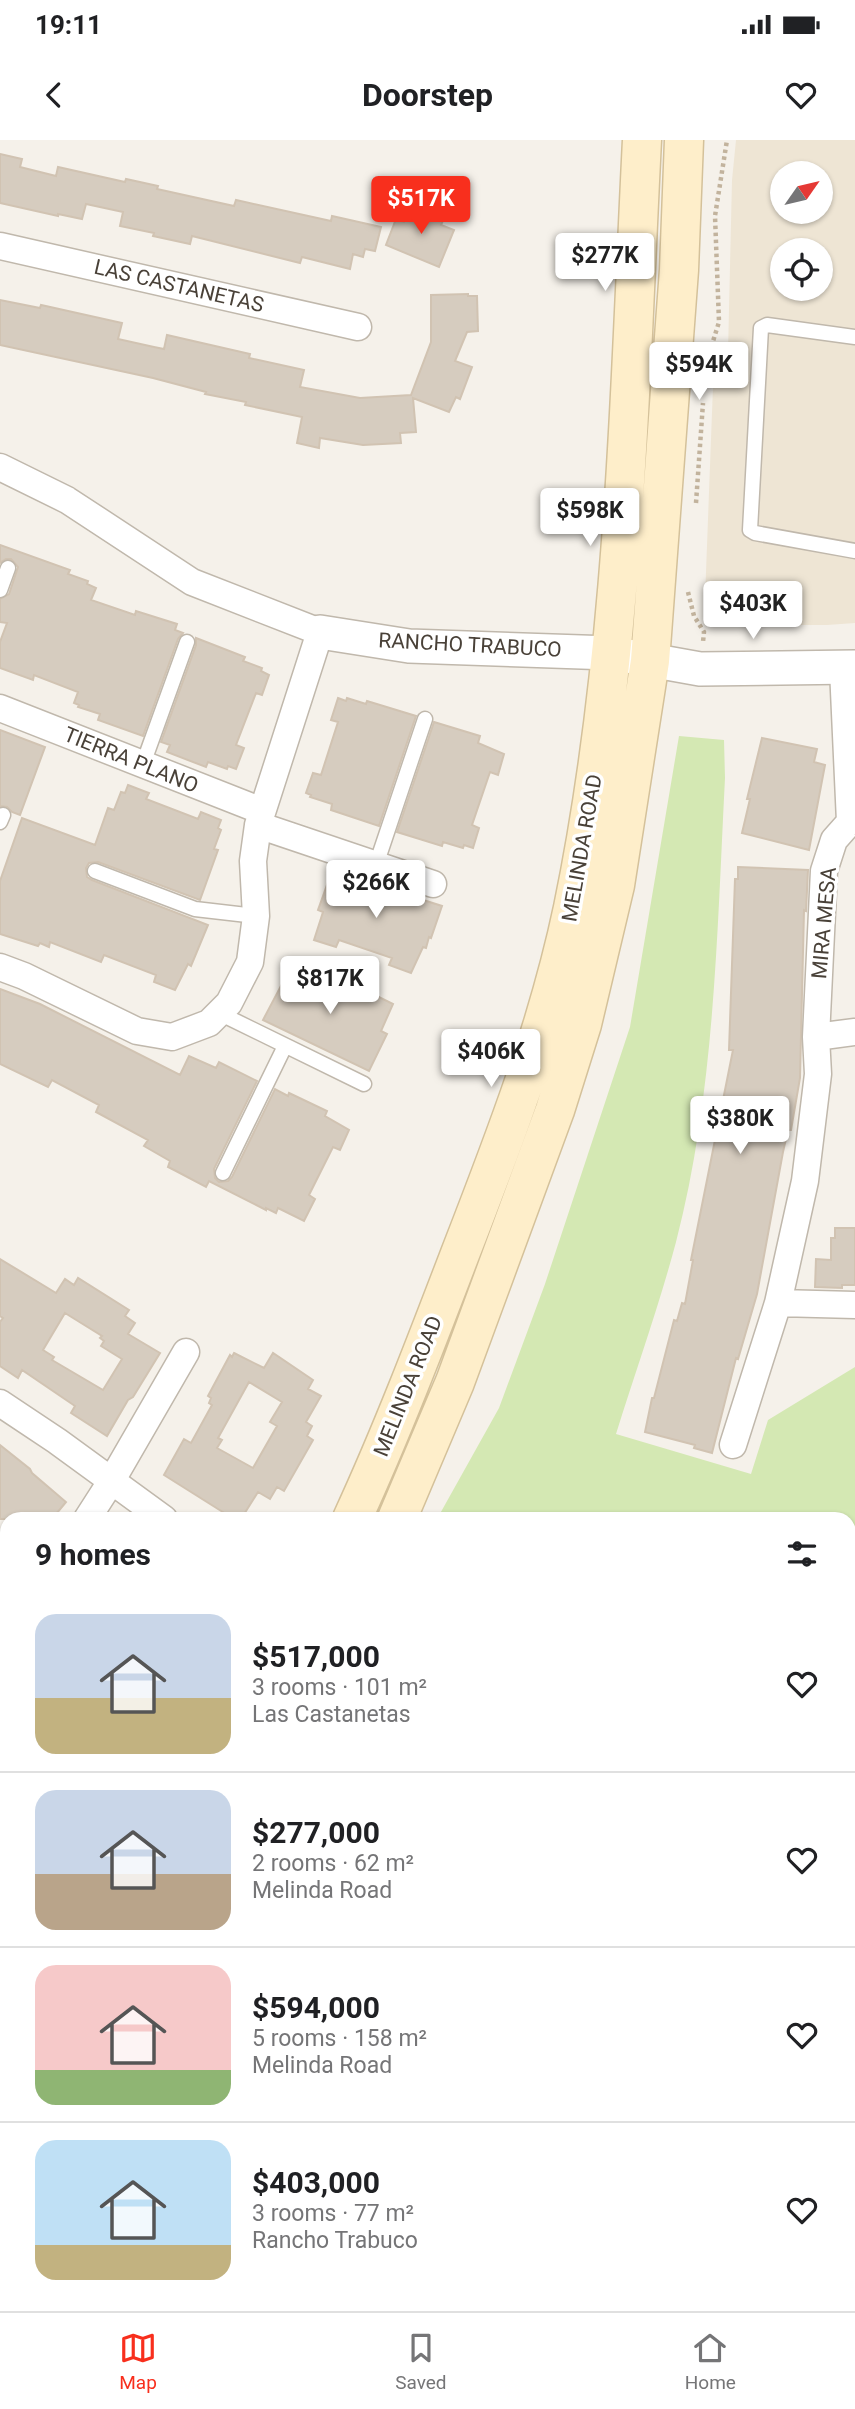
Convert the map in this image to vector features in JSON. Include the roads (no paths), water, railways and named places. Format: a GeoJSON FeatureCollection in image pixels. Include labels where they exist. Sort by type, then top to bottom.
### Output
{"type":"FeatureCollection","features":[{"type":"Feature","properties":{"kind":"main road","name":"MELINDA ROAD"},"geometry":{"type":"LineString","coordinates":[[355,1512],[388,1441],[497,1161],[545,1018],[572,913],[583,859],[611,653],[628,448],[642,140]]}},
{"type":"Feature","properties":{"kind":"main road","name":"MELINDA ROAD"},"geometry":{"type":"LineString","coordinates":[[400,1512],[450,1394],[555,1110],[582,1024],[615,885],[650,661],[679,270],[684,140]]}},
{"type":"Feature","properties":{"kind":"street","name":"LAS CASTANETAS"},"geometry":{"type":"LineString","coordinates":[[0,246],[358,327]]}},
{"type":"Feature","properties":{"kind":"street","name":"RANCHO TRABUCO"},"geometry":{"type":"LineString","coordinates":[[0,467],[67,500],[192,582],[320,632],[409,646],[611,653],[699,668],[849,668]]}},
{"type":"Feature","properties":{"kind":"street"},"geometry":{"type":"LineString","coordinates":[[0,967],[137,1031],[172,1037],[209,1023],[229,1003],[250,962],[256,916],[253,861],[260,818],[320,632]]}},
{"type":"Feature","properties":{"kind":"street"},"geometry":{"type":"LineString","coordinates":[[849,668],[853,821]]}},
{"type":"Feature","properties":{"kind":"street","name":"TIERRA PLANO"},"geometry":{"type":"LineString","coordinates":[[0,708],[143,764],[260,818],[376,866],[433,884]]}},
{"type":"Feature","properties":{"kind":"street","name":"MIRA MESA"},"geometry":{"type":"LineString","coordinates":[[733,1445],[778,1303],[807,1168],[818,1074],[816,1037],[824,871],[835,840],[853,821]]}},
{"type":"Feature","properties":{"kind":"street"},"geometry":{"type":"LineString","coordinates":[[816,1037],[855,1032]]}},
{"type":"Feature","properties":{"kind":"street"},"geometry":{"type":"LineString","coordinates":[[778,1303],[855,1305]]}},
{"type":"Feature","properties":{"kind":"street"},"geometry":{"type":"LineString","coordinates":[[91,1512],[186,1352]]}},
{"type":"Feature","properties":{"kind":"street"},"geometry":{"type":"LineString","coordinates":[[0,1403],[155,1512]]}},
{"type":"Feature","properties":{"kind":"lane"},"geometry":{"type":"LineString","coordinates":[[855,337],[767,325],[761,328],[750,530],[855,551]]}},
{"type":"Feature","properties":{"kind":"lane"},"geometry":{"type":"LineString","coordinates":[[0,590],[8,568]]}},
{"type":"Feature","properties":{"kind":"lane"},"geometry":{"type":"LineString","coordinates":[[143,764],[187,642]]}},
{"type":"Feature","properties":{"kind":"lane"},"geometry":{"type":"LineString","coordinates":[[376,866],[425,719]]}},
{"type":"Feature","properties":{"kind":"lane"},"geometry":{"type":"LineString","coordinates":[[95,871],[195,909],[256,916]]}},
{"type":"Feature","properties":{"kind":"lane"},"geometry":{"type":"LineString","coordinates":[[219,1013],[363,1084]]}},
{"type":"Feature","properties":{"kind":"lane"},"geometry":{"type":"LineString","coordinates":[[223,1173],[285,1046]]}}]}
